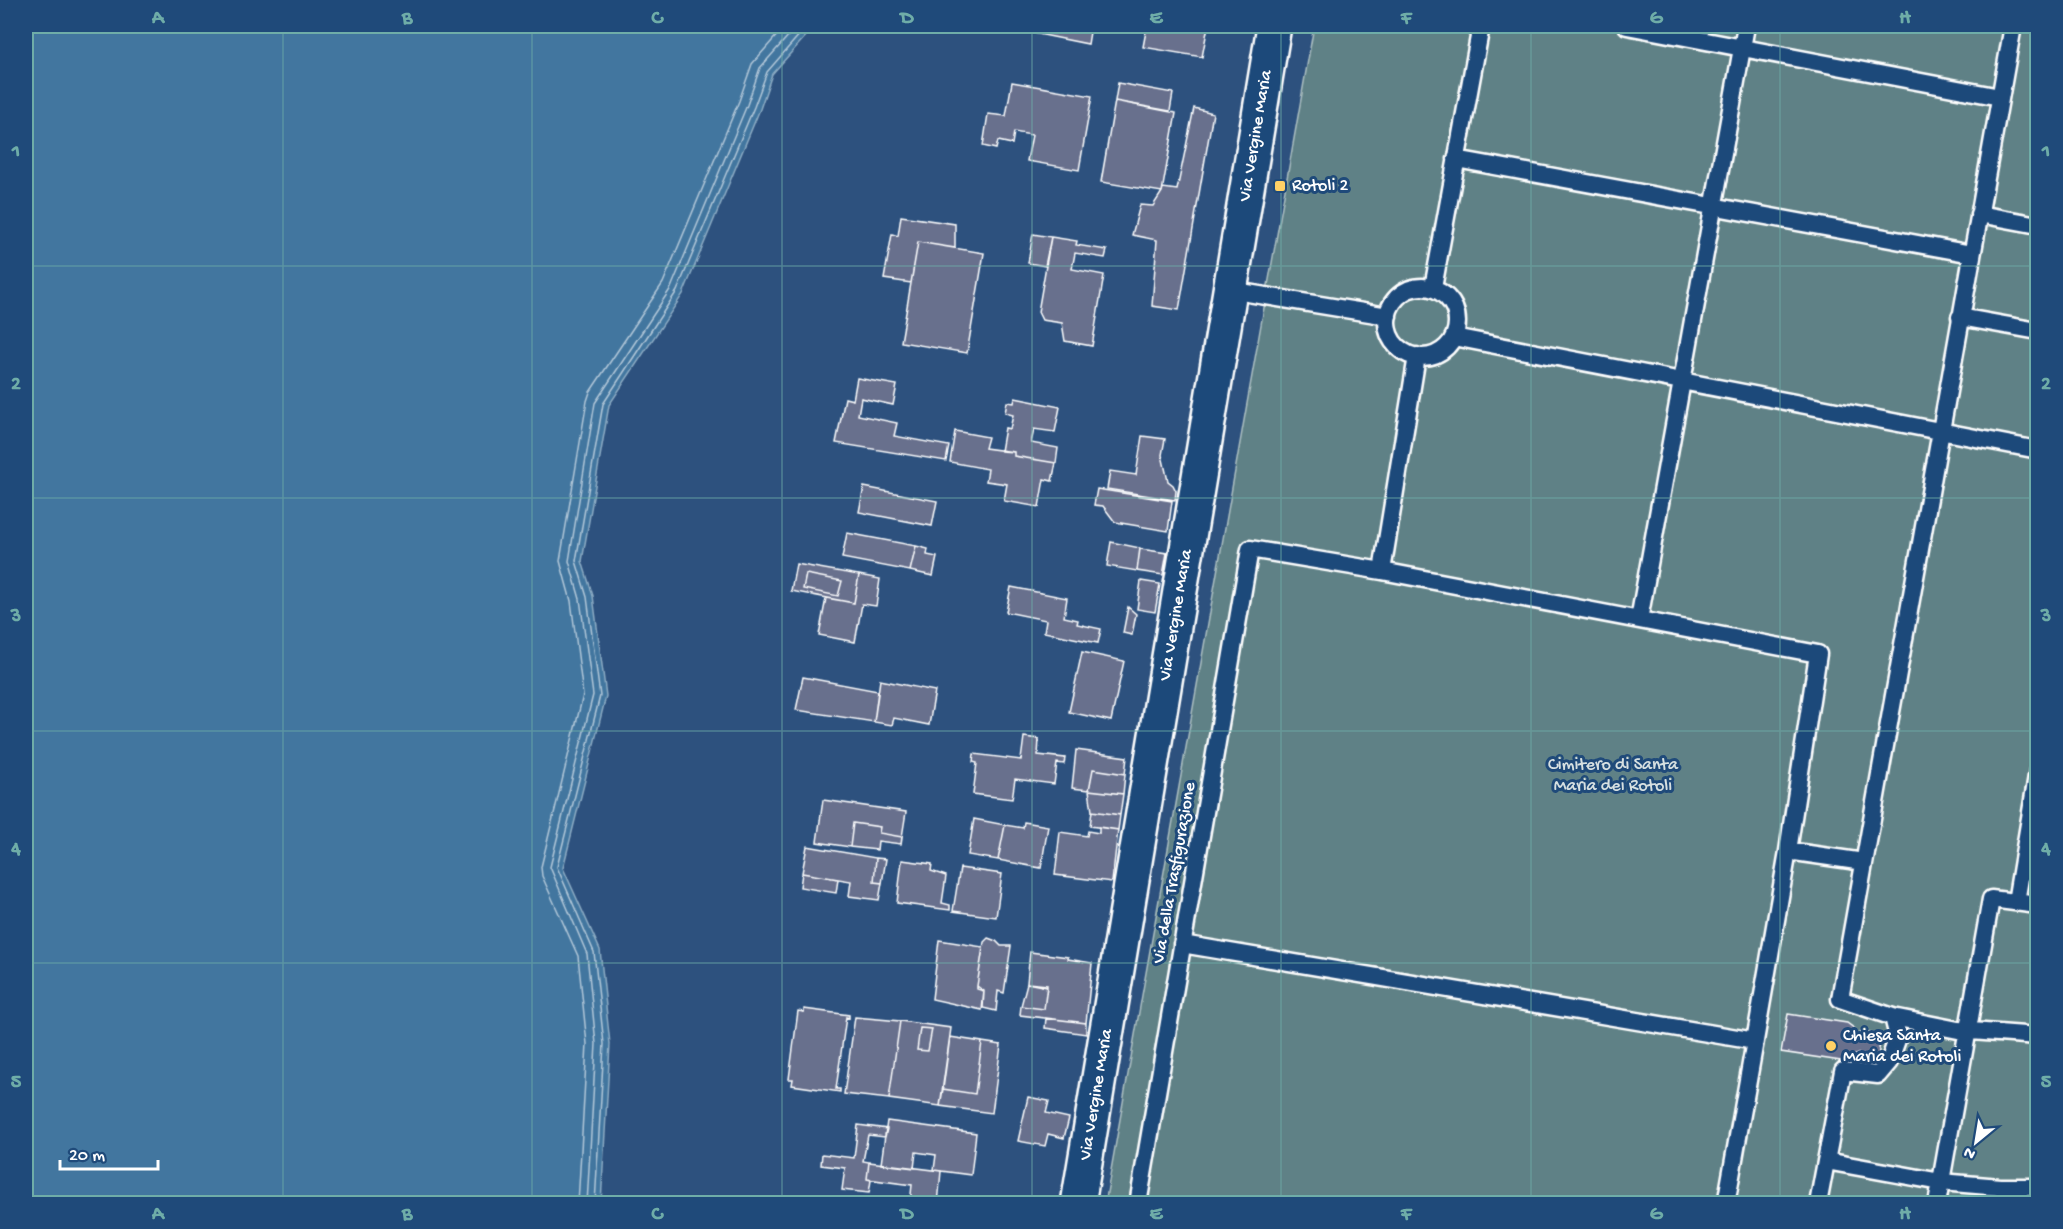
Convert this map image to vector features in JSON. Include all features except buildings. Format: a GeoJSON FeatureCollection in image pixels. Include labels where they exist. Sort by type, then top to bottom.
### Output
{"type":"FeatureCollection","features":[{"type":"Feature","properties":{"kind":"main road","name":"Via Vergine Maria"},"geometry":{"type":"LineString","coordinates":[[1078,1203],[1274,26]]}},
{"type":"Feature","properties":{"kind":"lane"},"geometry":{"type":"LineString","coordinates":[[1433,288],[1481,26]]}},
{"type":"Feature","properties":{"kind":"lane"},"geometry":{"type":"LineString","coordinates":[[1627,26],[2000,98]]}},
{"type":"Feature","properties":{"kind":"lane"},"geometry":{"type":"LineString","coordinates":[[1639,620],[1746,26]]}},
{"type":"Feature","properties":{"kind":"lane"},"geometry":{"type":"LineString","coordinates":[[2013,26],[1840,999],[1893,1017],[1968,1032],[2037,1036]]}},
{"type":"Feature","properties":{"kind":"lane"},"geometry":{"type":"LineString","coordinates":[[1456,159],[1972,254]]}},
{"type":"Feature","properties":{"kind":"lane"},"geometry":{"type":"LineString","coordinates":[[1979,214],[2037,225]]}},
{"type":"Feature","properties":{"kind":"lane"},"geometry":{"type":"LineString","coordinates":[[1433,288],[1444,294],[1451,303],[1456,314],[1457,325],[1454,337],[1448,346],[1428,356],[1417,356],[1407,353],[1391,338],[1388,316],[1391,305],[1409,289],[1433,288]]}},
{"type":"Feature","properties":{"kind":"lane"},"geometry":{"type":"LineString","coordinates":[[1229,290],[1388,316]]}},
{"type":"Feature","properties":{"kind":"lane"},"geometry":{"type":"LineString","coordinates":[[1960,317],[2037,331]]}},
{"type":"Feature","properties":{"kind":"lane"},"geometry":{"type":"LineString","coordinates":[[1454,337],[2037,450]]}},
{"type":"Feature","properties":{"kind":"lane"},"geometry":{"type":"LineString","coordinates":[[1417,356],[1382,571],[1818,654],[1788,851],[1726,1203]]}},
{"type":"Feature","properties":{"kind":"lane","name":"Via della Trasfigurazione"},"geometry":{"type":"LineString","coordinates":[[1138,1203],[1250,549],[1382,571]]}},
{"type":"Feature","properties":{"kind":"lane"},"geometry":{"type":"LineString","coordinates":[[2016,902],[2037,770]]}},
{"type":"Feature","properties":{"kind":"lane"},"geometry":{"type":"LineString","coordinates":[[1788,851],[1864,862]]}},
{"type":"Feature","properties":{"kind":"lane"},"geometry":{"type":"LineString","coordinates":[[1937,1203],[1991,899],[2037,905]]}},
{"type":"Feature","properties":{"kind":"lane"},"geometry":{"type":"LineString","coordinates":[[1182,944],[1755,1041]]}},
{"type":"Feature","properties":{"kind":"lane"},"geometry":{"type":"LineString","coordinates":[[1818,1203],[1843,1071],[1878,1075],[1889,1062],[1898,1037],[1893,1017]]}},
{"type":"Feature","properties":{"kind":"lane"},"geometry":{"type":"LineString","coordinates":[[1826,1161],[1941,1182],[2000,1187],[2037,1187]]}},
{"type":"Feature","properties":{"kind":"green space","name":"Cimitero di Santa Maria dei Rotoli"},"geometry":{"type":"Polygon","coordinates":[[[1314,26],[2037,26],[2037,1203],[1105,1204],[1314,26]]]}},
{"type":"Feature","properties":{"kind":"water"},"geometry":{"type":"Polygon","coordinates":[[[26,26],[815,26],[772,74],[760,109],[683,294],[609,405],[582,561],[593,596],[606,696],[563,868],[600,950],[610,1044],[601,1203],[26,1203],[26,26]]]}},
{"type":"Feature","properties":{"kind":"place","name":"Rotoli 2"},"geometry":{"type":"Point","coordinates":[1280,186]}},
{"type":"Feature","properties":{"kind":"place","name":"Chiesa Santa Maria dei Rotoli"},"geometry":{"type":"Point","coordinates":[1831,1046]}}]}
